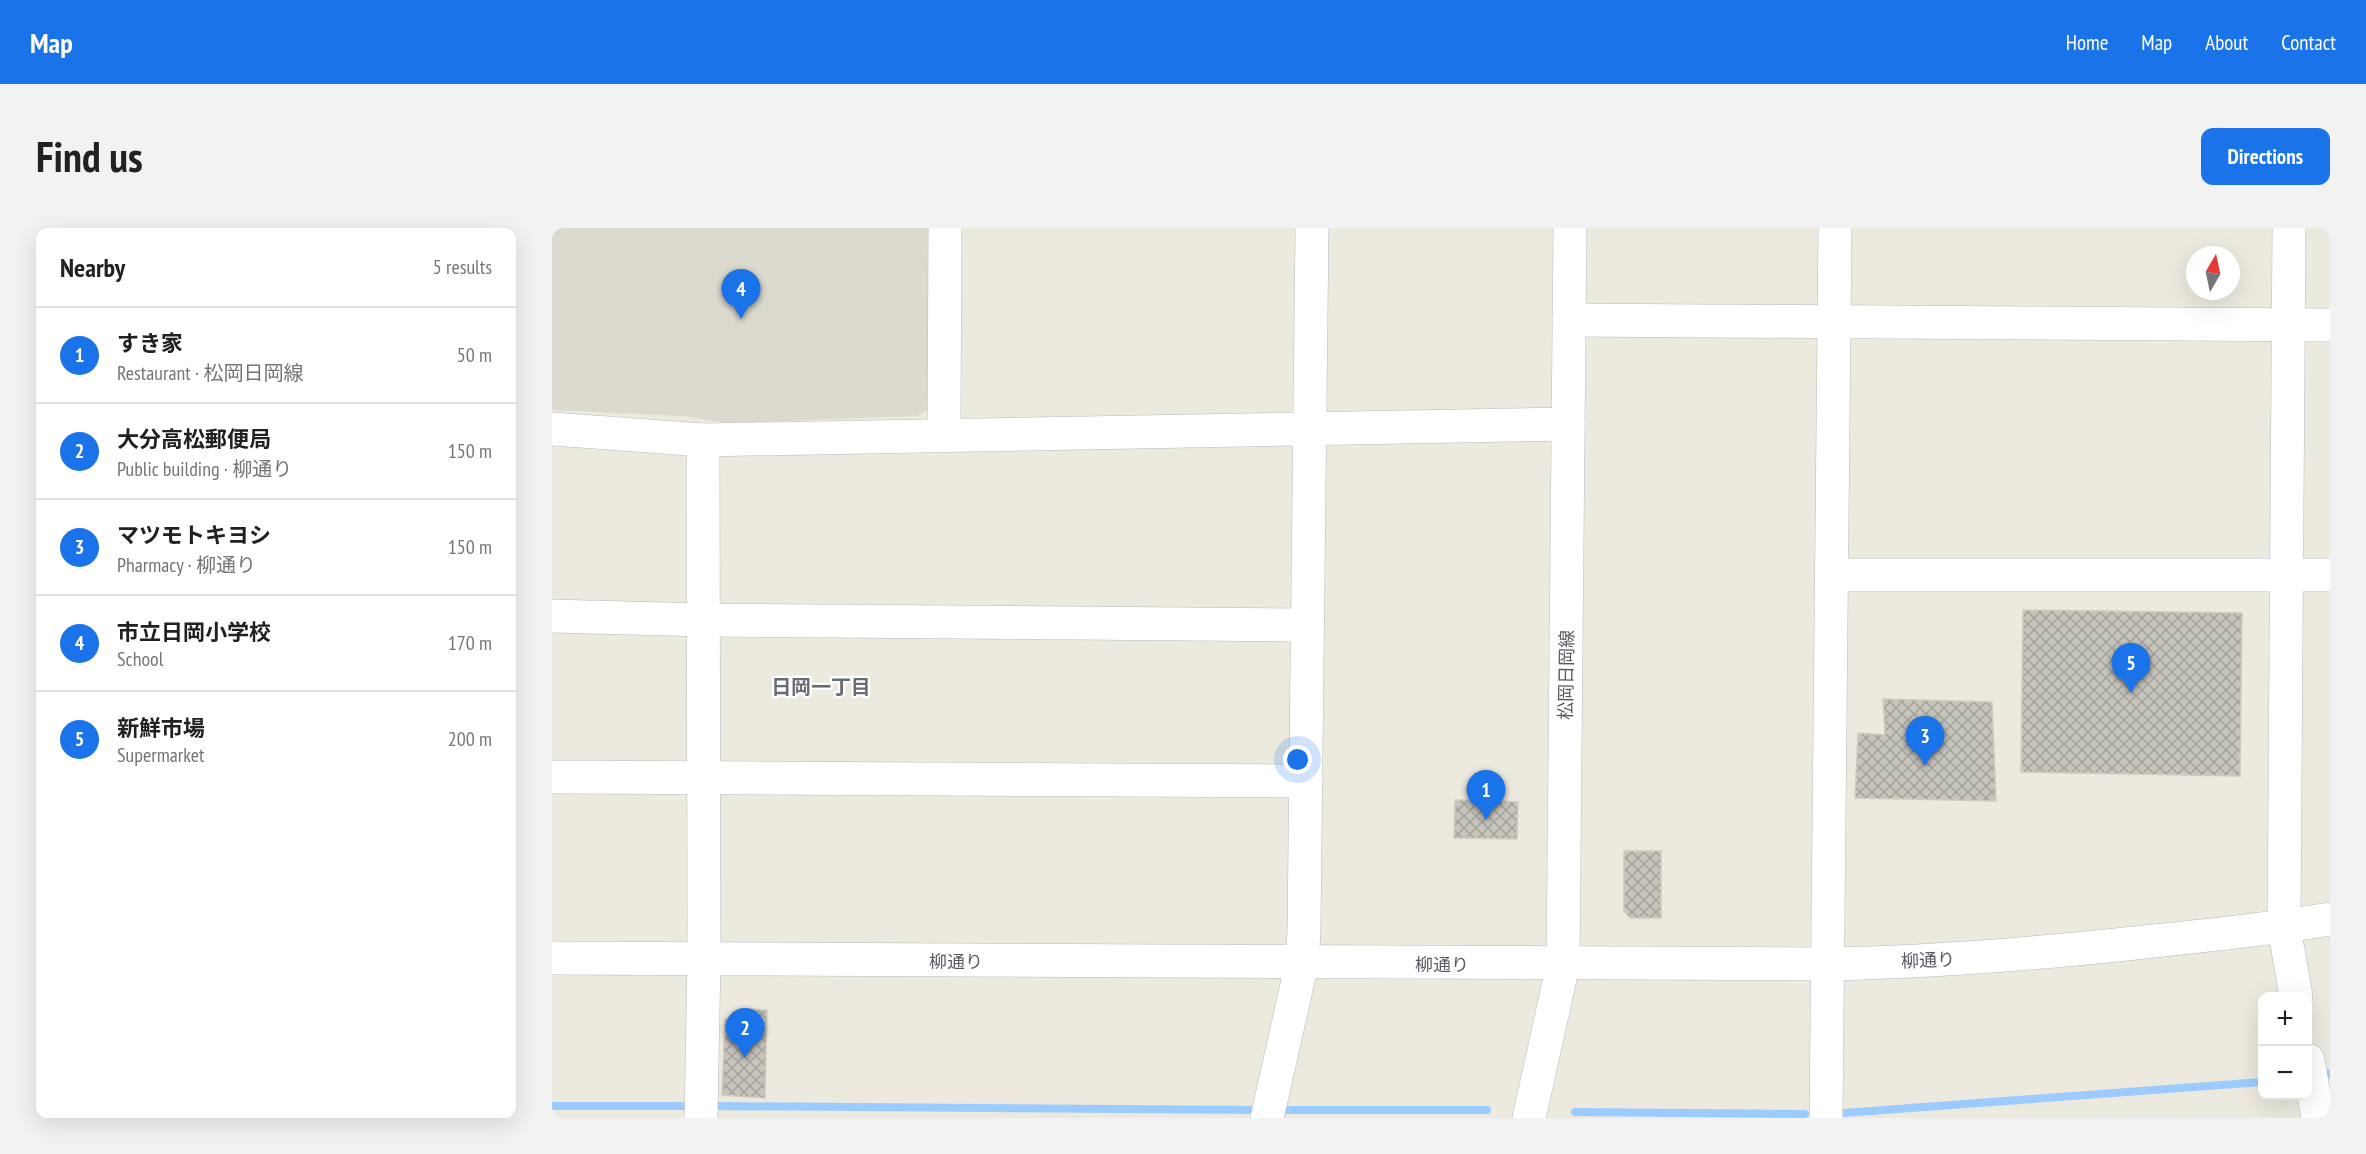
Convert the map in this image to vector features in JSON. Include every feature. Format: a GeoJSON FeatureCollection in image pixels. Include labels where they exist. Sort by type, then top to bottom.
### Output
{"type":"FeatureCollection","features":[{"type":"Feature","properties":{"kind":"street"},"geometry":{"type":"LineString","coordinates":[[944,436],[945,228]]}},
{"type":"Feature","properties":{"kind":"street"},"geometry":{"type":"LineString","coordinates":[[1267,1118],[1302,963],[1312,228]]}},
{"type":"Feature","properties":{"kind":"street","name":"松岡日岡線"},"geometry":{"type":"LineString","coordinates":[[1529,1118],[1563,965],[1570,228]]}},
{"type":"Feature","properties":{"kind":"street"},"geometry":{"type":"LineString","coordinates":[[1826,1118],[1835,228]]}},
{"type":"Feature","properties":{"kind":"street"},"geometry":{"type":"LineString","coordinates":[[2289,228],[2284,927],[2295,992]]}},
{"type":"Feature","properties":{"kind":"street"},"geometry":{"type":"LineString","coordinates":[[1569,320],[2330,325]]}},
{"type":"Feature","properties":{"kind":"street"},"geometry":{"type":"LineString","coordinates":[[552,429],[703,440],[1568,424]]}},
{"type":"Feature","properties":{"kind":"street"},"geometry":{"type":"LineString","coordinates":[[701,1118],[704,959],[703,440]]}},
{"type":"Feature","properties":{"kind":"street"},"geometry":{"type":"LineString","coordinates":[[1832,575],[2330,575]]}},
{"type":"Feature","properties":{"kind":"street"},"geometry":{"type":"LineString","coordinates":[[552,616],[703,620],[1308,625]]}},
{"type":"Feature","properties":{"kind":"street"},"geometry":{"type":"LineString","coordinates":[[552,777],[1306,781]]}},
{"type":"Feature","properties":{"kind":"street","name":"柳通り"},"geometry":{"type":"LineString","coordinates":[[552,958],[1563,965],[1828,964],[1971,959],[2284,927],[2330,919]]}},
{"type":"Feature","properties":{"kind":"street"},"geometry":{"type":"LineString","coordinates":[[2312,1086],[2318,1118]]}},
{"type":"Feature","properties":{"kind":"shaded area"},"geometry":{"type":"Polygon","coordinates":[[[552,228],[932,228],[930,409],[917,416],[726,423],[684,416],[552,410],[552,228]]]}},
{"type":"Feature","properties":{"kind":"building"},"geometry":{"type":"Polygon","coordinates":[[[2023,610],[2242,613],[2240,776],[2021,772],[2023,610]]]}},
{"type":"Feature","properties":{"kind":"building"},"geometry":{"type":"Polygon","coordinates":[[[1883,699],[1992,702],[1996,801],[1855,798],[1858,733],[1885,735],[1883,699]]]}},
{"type":"Feature","properties":{"kind":"building"},"geometry":{"type":"Polygon","coordinates":[[[1455,800],[1518,802],[1517,839],[1454,838],[1455,800]]]}},
{"type":"Feature","properties":{"kind":"building"},"geometry":{"type":"Polygon","coordinates":[[[1624,851],[1661,851],[1661,918],[1630,918],[1624,911],[1624,851]]]}},
{"type":"Feature","properties":{"kind":"building"},"geometry":{"type":"Polygon","coordinates":[[[751,1009],[767,1010],[765,1098],[722,1095],[725,1019],[749,1020],[751,1009]]]}},
{"type":"Feature","properties":{"kind":"waterway"},"geometry":{"type":"LineString","coordinates":[[1843,1113],[2258,1082]]}},
{"type":"Feature","properties":{"kind":"waterway"},"geometry":{"type":"LineString","coordinates":[[552,1106],[685,1106]]}},
{"type":"Feature","properties":{"kind":"waterway"},"geometry":{"type":"LineString","coordinates":[[712,1106],[1258,1110]]}},
{"type":"Feature","properties":{"kind":"waterway"},"geometry":{"type":"LineString","coordinates":[[1287,1110],[1487,1110]]}},
{"type":"Feature","properties":{"kind":"waterway"},"geometry":{"type":"LineString","coordinates":[[1575,1112],[1805,1114]]}},
{"type":"Feature","properties":{"kind":"place","name":"市立日岡小学校"},"geometry":{"type":"Point","coordinates":[741,319]}},
{"type":"Feature","properties":{"kind":"place","name":"新鮮市場"},"geometry":{"type":"Point","coordinates":[2131,693]}},
{"type":"Feature","properties":{"kind":"place","name":"マツモトキヨシ"},"geometry":{"type":"Point","coordinates":[1925,766]}},
{"type":"Feature","properties":{"kind":"place","name":"すき家"},"geometry":{"type":"Point","coordinates":[1486,820]}},
{"type":"Feature","properties":{"kind":"place","name":"大分高松郵便局"},"geometry":{"type":"Point","coordinates":[745,1058]}},
{"type":"Feature","properties":{"kind":"district","name":"日岡一丁目"},"geometry":{"type":"Point","coordinates":[821,687]}}]}
